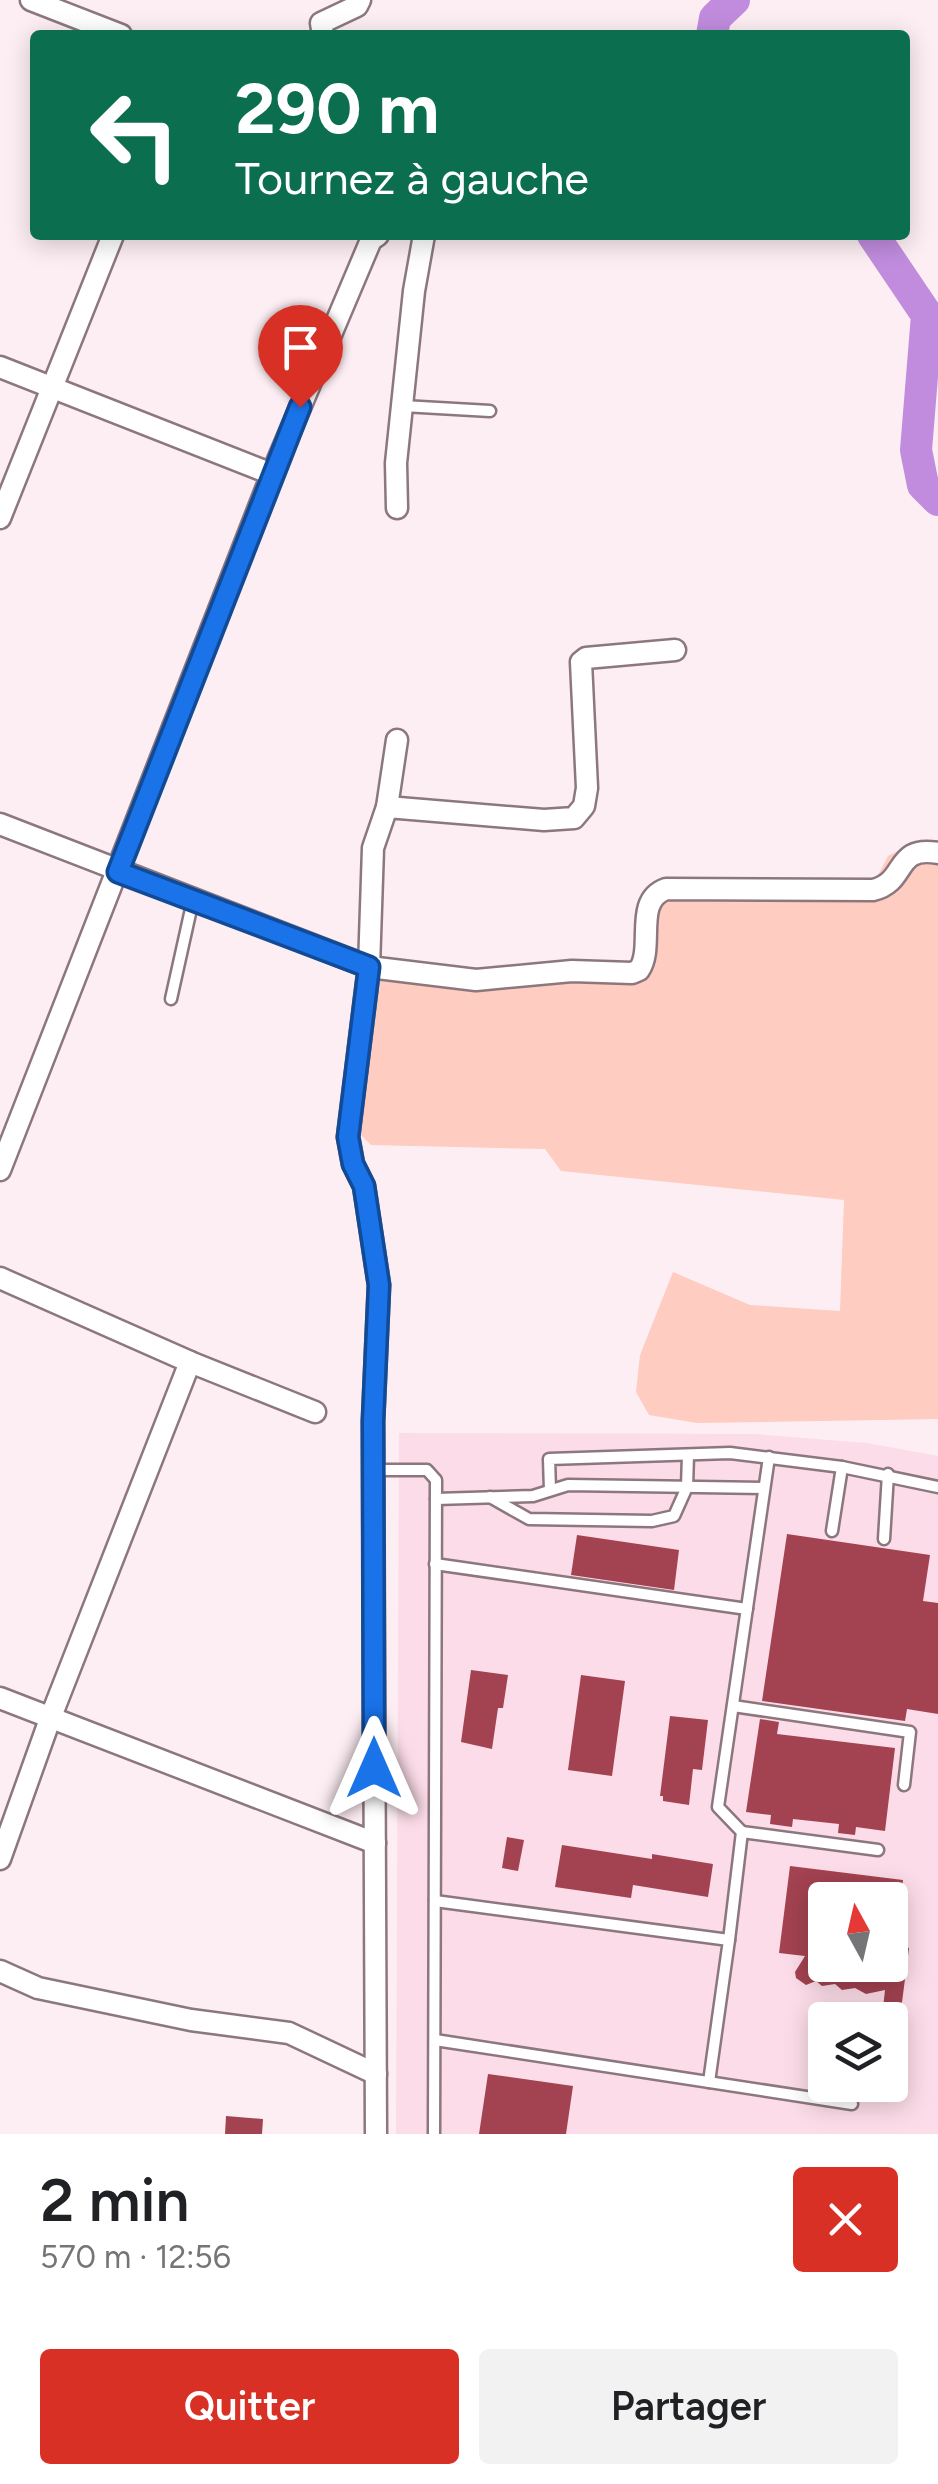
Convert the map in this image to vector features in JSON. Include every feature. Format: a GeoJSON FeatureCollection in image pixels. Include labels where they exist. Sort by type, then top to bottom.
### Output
{"type":"FeatureCollection","features":[{"type":"Feature","properties":{"kind":"street"},"geometry":{"type":"LineString","coordinates":[[31,0],[108,30]]}},
{"type":"Feature","properties":{"kind":"street"},"geometry":{"type":"LineString","coordinates":[[323,30],[322,22],[357,6],[360,0]]}},
{"type":"Feature","properties":{"kind":"street"},"geometry":{"type":"LineString","coordinates":[[0,518],[111,240]]}},
{"type":"Feature","properties":{"kind":"street"},"geometry":{"type":"LineString","coordinates":[[0,1170],[272,474],[371,240]]}},
{"type":"Feature","properties":{"kind":"street"},"geometry":{"type":"LineString","coordinates":[[397,508],[396,464],[414,290],[423,240]]}},
{"type":"Feature","properties":{"kind":"street"},"geometry":{"type":"LineString","coordinates":[[0,368],[272,474]]}},
{"type":"Feature","properties":{"kind":"street"},"geometry":{"type":"LineString","coordinates":[[387,807],[544,820],[574,818],[584,806],[586,788],[582,662],[586,658],[674,650]]}},
{"type":"Feature","properties":{"kind":"street"},"geometry":{"type":"LineString","coordinates":[[376,2134],[373,1470],[379,1285],[364,1186],[353,1164],[348,1137],[369,967],[373,848],[387,807],[398,740]]}},
{"type":"Feature","properties":{"kind":"street"},"geometry":{"type":"LineString","coordinates":[[0,824],[369,967],[476,980],[572,972],[632,973],[643,966],[649,904],[658,892],[678,888],[873,890],[889,883],[911,854],[921,850],[938,853]]}},
{"type":"Feature","properties":{"kind":"street"},"geometry":{"type":"LineString","coordinates":[[0,1278],[315,1412]]}},
{"type":"Feature","properties":{"kind":"street"},"geometry":{"type":"LineString","coordinates":[[0,1859],[50,1719],[190,1362]]}},
{"type":"Feature","properties":{"kind":"street"},"geometry":{"type":"LineString","coordinates":[[0,1698],[375,1843]]}},
{"type":"Feature","properties":{"kind":"street"},"geometry":{"type":"LineString","coordinates":[[0,1972],[38,1988],[191,2020],[289,2033],[376,2074]]}},
{"type":"Feature","properties":{"kind":"lane"},"geometry":{"type":"LineString","coordinates":[[403,406],[490,411]]}},
{"type":"Feature","properties":{"kind":"lane"},"geometry":{"type":"LineString","coordinates":[[171,999],[193,900]]}},
{"type":"Feature","properties":{"kind":"lane"},"geometry":{"type":"LineString","coordinates":[[490,1497],[529,1519],[652,1521],[674,1516],[687,1487],[688,1455]]}},
{"type":"Feature","properties":{"kind":"lane"},"geometry":{"type":"LineString","coordinates":[[550,1490],[549,1459],[688,1455],[769,1457],[888,1474],[938,1487]]}},
{"type":"Feature","properties":{"kind":"lane"},"geometry":{"type":"LineString","coordinates":[[769,1457],[718,1807],[742,1832],[878,1850]]}},
{"type":"Feature","properties":{"kind":"lane"},"geometry":{"type":"LineString","coordinates":[[832,1531],[842,1467]]}},
{"type":"Feature","properties":{"kind":"lane"},"geometry":{"type":"LineString","coordinates":[[373,1470],[427,1470],[436,1480],[434,2134]]}},
{"type":"Feature","properties":{"kind":"lane"},"geometry":{"type":"LineString","coordinates":[[884,1538],[888,1474]]}},
{"type":"Feature","properties":{"kind":"lane"},"geometry":{"type":"LineString","coordinates":[[436,1499],[532,1496],[568,1485],[764,1488]]}},
{"type":"Feature","properties":{"kind":"lane"},"geometry":{"type":"LineString","coordinates":[[435,1564],[747,1609]]}},
{"type":"Feature","properties":{"kind":"lane"},"geometry":{"type":"LineString","coordinates":[[733,1706],[910,1732],[904,1786]]}},
{"type":"Feature","properties":{"kind":"lane"},"geometry":{"type":"LineString","coordinates":[[709,2082],[742,1832]]}},
{"type":"Feature","properties":{"kind":"lane"},"geometry":{"type":"LineString","coordinates":[[435,1901],[729,1940]]}},
{"type":"Feature","properties":{"kind":"lane"},"geometry":{"type":"LineString","coordinates":[[434,2040],[852,2104]]}},
{"type":"Feature","properties":{"kind":"shaded area"},"geometry":{"type":"Polygon","coordinates":[[[904,848],[938,856],[938,1419],[697,1423],[649,1415],[636,1392],[640,1355],[673,1272],[750,1305],[840,1311],[844,1200],[561,1171],[545,1149],[371,1145],[357,1131],[371,966],[633,975],[643,897],[872,887],[888,856],[904,848]]]}},
{"type":"Feature","properties":{"kind":"shaded area"},"geometry":{"type":"Polygon","coordinates":[[[399,1433],[754,1434],[867,1443],[938,1456],[938,2134],[396,2134],[399,1433]]]}},
{"type":"Feature","properties":{"kind":"building"},"geometry":{"type":"Polygon","coordinates":[[[787,1534],[930,1555],[923,1601],[938,1603],[938,1714],[907,1709],[905,1721],[762,1701],[787,1534]]]}},
{"type":"Feature","properties":{"kind":"building"},"geometry":{"type":"Polygon","coordinates":[[[577,1535],[679,1550],[674,1590],[571,1575],[577,1535]]]}},
{"type":"Feature","properties":{"kind":"building"},"geometry":{"type":"Polygon","coordinates":[[[471,1670],[508,1675],[492,1749],[461,1742],[471,1670]]]}},
{"type":"Feature","properties":{"kind":"building"},"geometry":{"type":"Polygon","coordinates":[[[581,1675],[625,1681],[612,1776],[568,1770],[581,1675]]]}},
{"type":"Feature","properties":{"kind":"building"},"geometry":{"type":"Polygon","coordinates":[[[670,1716],[708,1720],[702,1770],[693,1769],[689,1805],[663,1801],[660,1796],[670,1716]]]}},
{"type":"Feature","properties":{"kind":"building"},"geometry":{"type":"Polygon","coordinates":[[[760,1719],[779,1722],[777,1734],[895,1748],[885,1831],[856,1827],[855,1835],[838,1833],[839,1824],[793,1819],[792,1827],[770,1824],[771,1815],[746,1812],[760,1719]]]}},
{"type":"Feature","properties":{"kind":"building"},"geometry":{"type":"Polygon","coordinates":[[[507,1837],[524,1840],[518,1871],[502,1868],[507,1837]]]}},
{"type":"Feature","properties":{"kind":"building"},"geometry":{"type":"Polygon","coordinates":[[[562,1845],[713,1864],[708,1897],[633,1885],[631,1898],[555,1887],[562,1845]]]}},
{"type":"Feature","properties":{"kind":"building"},"geometry":{"type":"Polygon","coordinates":[[[790,1866],[903,1880],[808,1882],[808,1982],[814,1982],[806,1985],[796,1978],[795,1972],[805,1956],[779,1953],[790,1866]]]}},
{"type":"Feature","properties":{"kind":"building"},"geometry":{"type":"Polygon","coordinates":[[[817,1982],[905,1982],[902,2002],[884,2002],[885,1990],[866,1994],[855,1988],[842,1990],[835,1984],[822,1986],[817,1982]]]}},
{"type":"Feature","properties":{"kind":"building"},"geometry":{"type":"Polygon","coordinates":[[[488,2074],[573,2086],[566,2134],[479,2134],[488,2074]]]}},
{"type":"Feature","properties":{"kind":"building"},"geometry":{"type":"Polygon","coordinates":[[[226,2116],[263,2119],[262,2134],[225,2134],[226,2116]]]}},
{"type":"Feature","properties":{"kind":"waterway"},"geometry":{"type":"LineString","coordinates":[[713,30],[715,18],[734,0]]}},
{"type":"Feature","properties":{"kind":"waterway"},"geometry":{"type":"LineString","coordinates":[[876,240],[927,315],[916,450],[923,485],[938,500]]}},
{"type":"Feature","properties":{"kind":"route"},"geometry":{"type":"LineString","coordinates":[[300,407],[118,872],[369,967],[348,1137],[353,1164],[364,1186],[379,1285],[373,1421],[374,1768]]}}]}
